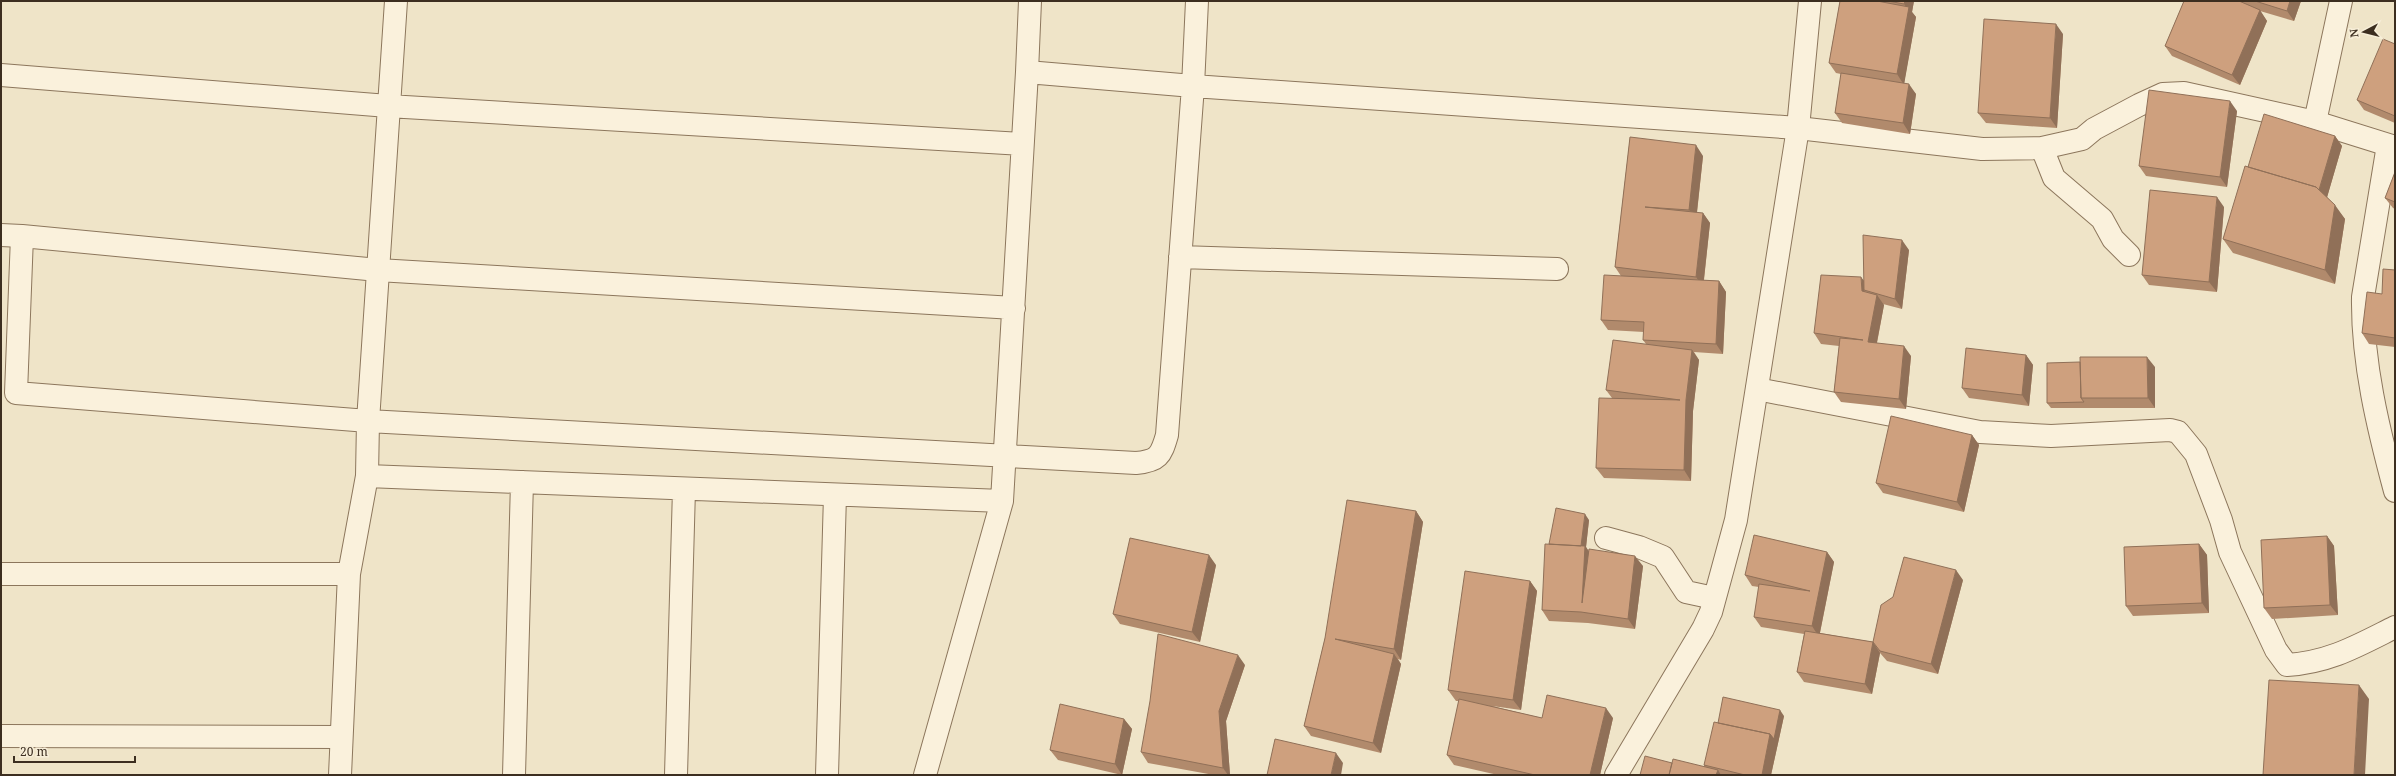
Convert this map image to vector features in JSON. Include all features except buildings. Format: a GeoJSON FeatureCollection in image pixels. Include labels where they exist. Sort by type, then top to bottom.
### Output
{"type":"FeatureCollection","features":[{"type":"Feature","properties":{"kind":"street"},"geometry":{"type":"LineString","coordinates":[[340,775],[349,574],[366,476],[368,421],[396,1]]}},
{"type":"Feature","properties":{"kind":"street"},"geometry":{"type":"LineString","coordinates":[[925,775],[1002,501],[1030,1]]}},
{"type":"Feature","properties":{"kind":"street"},"geometry":{"type":"LineString","coordinates":[[22,236],[16,393],[368,421],[1136,464],[1149,462],[1157,458],[1163,449],[1167,435],[1193,86],[1197,1]]}},
{"type":"Feature","properties":{"kind":"street"},"geometry":{"type":"LineString","coordinates":[[1616,775],[1703,629],[1714,598],[1736,520],[1798,128],[1810,1]]}},
{"type":"Feature","properties":{"kind":"street"},"geometry":{"type":"LineString","coordinates":[[2315,122],[2341,1]]}},
{"type":"Feature","properties":{"kind":"street"},"geometry":{"type":"LineString","coordinates":[[1027,72],[1193,86],[1798,128],[1982,149],[2042,148],[2082,139],[2094,129],[2164,94],[2184,93],[2315,122],[2392,146],[2363,297],[2363,318],[2364,339],[2383,445],[2395,491]]}},
{"type":"Feature","properties":{"kind":"street"},"geometry":{"type":"LineString","coordinates":[[1,75],[388,106],[1022,144]]}},
{"type":"Feature","properties":{"kind":"street"},"geometry":{"type":"LineString","coordinates":[[2042,148],[2054,178],[2102,219],[2113,239],[2129,255]]}},
{"type":"Feature","properties":{"kind":"street"},"geometry":{"type":"LineString","coordinates":[[1,235],[378,270],[1014,308]]}},
{"type":"Feature","properties":{"kind":"street"},"geometry":{"type":"LineString","coordinates":[[1180,257],[1557,269]]}},
{"type":"Feature","properties":{"kind":"street"},"geometry":{"type":"LineString","coordinates":[[1757,388],[1980,432],[2052,436],[2170,430],[2178,432],[2196,454],[2221,520],[2230,552],[2276,650],[2287,665],[2311,664],[2339,655],[2395,627]]}},
{"type":"Feature","properties":{"kind":"street"},"geometry":{"type":"LineString","coordinates":[[366,476],[1002,501]]}},
{"type":"Feature","properties":{"kind":"street"},"geometry":{"type":"LineString","coordinates":[[514,775],[522,482]]}},
{"type":"Feature","properties":{"kind":"street"},"geometry":{"type":"LineString","coordinates":[[676,775],[684,489]]}},
{"type":"Feature","properties":{"kind":"street"},"geometry":{"type":"LineString","coordinates":[[827,775],[835,495]]}},
{"type":"Feature","properties":{"kind":"street"},"geometry":{"type":"LineString","coordinates":[[1606,538],[1656,553],[1668,561],[1686,592],[1714,598]]}},
{"type":"Feature","properties":{"kind":"street"},"geometry":{"type":"LineString","coordinates":[[1,574],[349,574]]}},
{"type":"Feature","properties":{"kind":"street"},"geometry":{"type":"LineString","coordinates":[[1,736],[341,737]]}}]}
